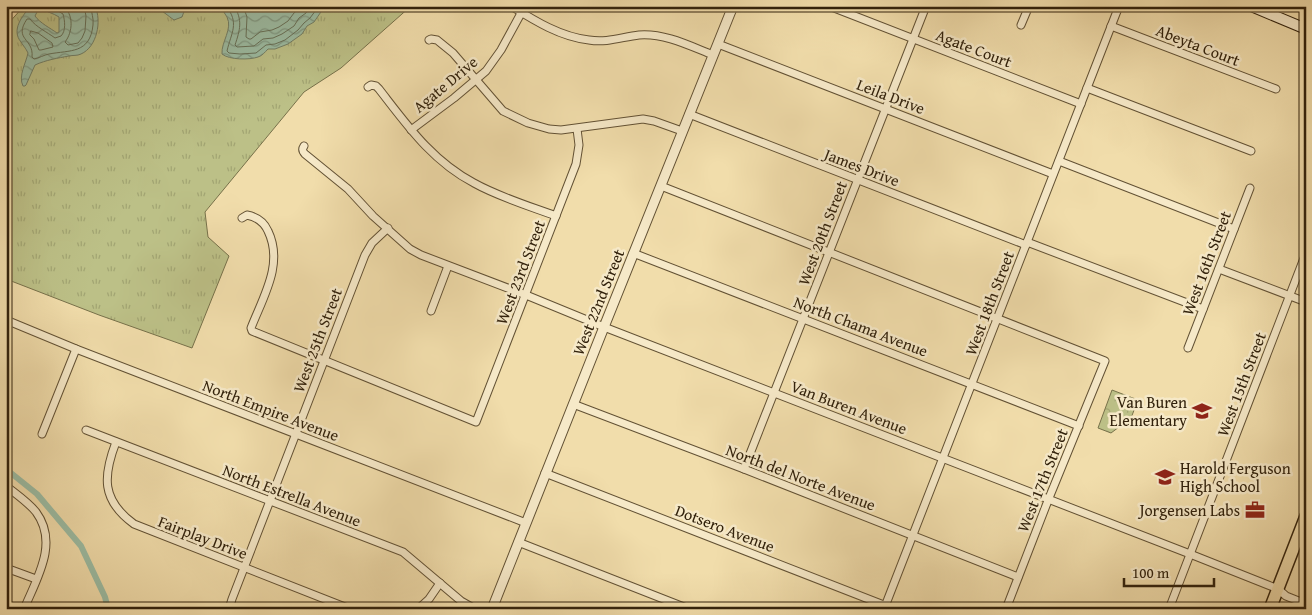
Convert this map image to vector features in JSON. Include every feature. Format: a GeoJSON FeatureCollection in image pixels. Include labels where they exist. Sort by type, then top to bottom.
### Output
{"type":"FeatureCollection","features":[{"type":"Feature","properties":{"kind":"highway"},"geometry":{"type":"LineString","coordinates":[[1270,609],[1306,516]]}},
{"type":"Feature","properties":{"kind":"main road"},"geometry":{"type":"LineString","coordinates":[[1251,6],[1306,29]]}},
{"type":"Feature","properties":{"kind":"street"},"geometry":{"type":"LineString","coordinates":[[511,6],[523,9],[560,32],[579,39],[608,41],[639,35],[656,36],[667,38],[713,55]]}},
{"type":"Feature","properties":{"kind":"street","name":"West 22nd Street"},"geometry":{"type":"LineString","coordinates":[[492,609],[733,6]]}},
{"type":"Feature","properties":{"kind":"street","name":"Agate Court"},"geometry":{"type":"LineString","coordinates":[[829,6],[1081,104]]}},
{"type":"Feature","properties":{"kind":"street","name":"West 20th Street"},"geometry":{"type":"LineString","coordinates":[[744,469],[926,6]]}},
{"type":"Feature","properties":{"kind":"street"},"geometry":{"type":"LineString","coordinates":[[1021,25],[1029,6]]}},
{"type":"Feature","properties":{"kind":"street","name":"West 18th Street"},"geometry":{"type":"LineString","coordinates":[[885,607],[1119,6]]}},
{"type":"Feature","properties":{"kind":"street","name":"Agate Drive"},"geometry":{"type":"LineString","coordinates":[[411,130],[486,71],[498,55],[523,9]]}},
{"type":"Feature","properties":{"kind":"street","name":"Abeyta Court"},"geometry":{"type":"LineString","coordinates":[[1111,26],[1276,89]]}},
{"type":"Feature","properties":{"kind":"street"},"geometry":{"type":"LineString","coordinates":[[429,40],[434,39],[442,43],[462,63],[497,106],[507,114],[539,126],[561,130],[577,129],[643,119],[682,131]]}},
{"type":"Feature","properties":{"kind":"street","name":"Leila Drive"},"geometry":{"type":"LineString","coordinates":[[718,44],[1054,174]]}},
{"type":"Feature","properties":{"kind":"street"},"geometry":{"type":"LineString","coordinates":[[368,87],[371,85],[376,86],[411,130],[432,153],[452,170],[490,191],[556,216]]}},
{"type":"Feature","properties":{"kind":"street"},"geometry":{"type":"LineString","coordinates":[[1087,88],[1251,151]]}},
{"type":"Feature","properties":{"kind":"street","name":"James Drive"},"geometry":{"type":"LineString","coordinates":[[689,114],[858,181],[1203,309]]}},
{"type":"Feature","properties":{"kind":"street","name":"West 23rd Street"},"geometry":{"type":"LineString","coordinates":[[324,361],[476,422],[576,164],[579,145],[577,129]]}},
{"type":"Feature","properties":{"kind":"street","name":"Van Buren Avenue"},"geometry":{"type":"LineString","coordinates":[[304,146],[303,152],[305,154],[348,189],[373,216],[414,252],[1049,498],[1278,589],[1286,596],[1306,604]]}},
{"type":"Feature","properties":{"kind":"street"},"geometry":{"type":"LineString","coordinates":[[1059,161],[1234,228]]}},
{"type":"Feature","properties":{"kind":"street"},"geometry":{"type":"LineString","coordinates":[[661,186],[997,319]]}},
{"type":"Feature","properties":{"kind":"street","name":"West 16th Street"},"geometry":{"type":"LineString","coordinates":[[1188,348],[1250,188]]}},
{"type":"Feature","properties":{"kind":"street"},"geometry":{"type":"LineString","coordinates":[[242,218],[248,215],[255,217],[266,227],[272,240],[274,253],[272,276],[251,330],[324,361]]}},
{"type":"Feature","properties":{"kind":"street","name":"West 25th Street"},"geometry":{"type":"LineString","coordinates":[[229,609],[368,248],[388,228]]}},
{"type":"Feature","properties":{"kind":"street","name":"North Chama Avenue"},"geometry":{"type":"LineString","coordinates":[[634,253],[1079,426]]}},
{"type":"Feature","properties":{"kind":"street","name":"West 15th Street"},"geometry":{"type":"LineString","coordinates":[[1169,609],[1306,253]]}},
{"type":"Feature","properties":{"kind":"street"},"geometry":{"type":"LineString","coordinates":[[431,311],[448,266]]}},
{"type":"Feature","properties":{"kind":"street"},"geometry":{"type":"LineString","coordinates":[[1219,269],[1306,302]]}},
{"type":"Feature","properties":{"kind":"street","name":"West 17th Street"},"geometry":{"type":"LineString","coordinates":[[997,319],[1105,361],[1006,609]]}},
{"type":"Feature","properties":{"kind":"street","name":"North Empire Avenue"},"geometry":{"type":"LineString","coordinates":[[6,320],[76,350],[526,523]]}},
{"type":"Feature","properties":{"kind":"street"},"geometry":{"type":"LineString","coordinates":[[42,434],[76,350]]}},
{"type":"Feature","properties":{"kind":"street","name":"North del Norte Avenue"},"geometry":{"type":"LineString","coordinates":[[573,404],[1018,577]]}},
{"type":"Feature","properties":{"kind":"street","name":"North Estrella Avenue"},"geometry":{"type":"LineString","coordinates":[[86,430],[403,552],[461,601],[475,609]]}},
{"type":"Feature","properties":{"kind":"street","name":"Fairplay Drive"},"geometry":{"type":"LineString","coordinates":[[116,442],[108,465],[108,488],[115,505],[126,519],[142,528],[350,609]]}},
{"type":"Feature","properties":{"kind":"street","name":"Dotsero Avenue"},"geometry":{"type":"LineString","coordinates":[[545,473],[894,609]]}},
{"type":"Feature","properties":{"kind":"street"},"geometry":{"type":"LineString","coordinates":[[6,486],[36,512],[45,530],[46,552],[24,609]]}},
{"type":"Feature","properties":{"kind":"street"},"geometry":{"type":"LineString","coordinates":[[518,542],[689,609]]}},
{"type":"Feature","properties":{"kind":"street"},"geometry":{"type":"LineString","coordinates":[[6,568],[36,579]]}},
{"type":"Feature","properties":{"kind":"street"},"geometry":{"type":"LineString","coordinates":[[418,609],[429,599],[440,584]]}},
{"type":"Feature","properties":{"kind":"green space"},"geometry":{"type":"Polygon","coordinates":[[[24,6],[411,6],[341,68],[304,92],[205,212],[208,237],[229,256],[192,348],[6,279],[6,26],[24,6]]]}},
{"type":"Feature","properties":{"kind":"green space"},"geometry":{"type":"Polygon","coordinates":[[[1112,390],[1138,400],[1131,418],[1111,433],[1098,428],[1112,390]]]}},
{"type":"Feature","properties":{"kind":"water"},"geometry":{"type":"Polygon","coordinates":[[[31,6],[95,6],[98,26],[94,40],[86,51],[80,55],[52,59],[35,65],[26,85],[23,86],[21,78],[28,53],[18,37],[17,28],[31,6]],[[41,8],[35,16],[57,33],[59,32],[59,17],[41,8]]]}},
{"type":"Feature","properties":{"kind":"water"},"geometry":{"type":"Polygon","coordinates":[[[131,6],[186,6],[182,17],[174,20],[158,9],[150,8],[139,12],[131,6]]]}},
{"type":"Feature","properties":{"kind":"water"},"geometry":{"type":"Polygon","coordinates":[[[220,6],[325,6],[314,22],[288,44],[275,49],[268,49],[258,57],[245,59],[222,54],[229,26],[220,6]]]}},
{"type":"Feature","properties":{"kind":"waterway"},"geometry":{"type":"LineString","coordinates":[[6,469],[37,494],[81,546],[105,597],[108,609]]}},
{"type":"Feature","properties":{"kind":"place","name":"Van Buren Elementary"},"geometry":{"type":"Point","coordinates":[1202,411]}},
{"type":"Feature","properties":{"kind":"place","name":"Harold Ferguson High School"},"geometry":{"type":"Point","coordinates":[1165,477]}},
{"type":"Feature","properties":{"kind":"place","name":"Jorgensen Labs"},"geometry":{"type":"Point","coordinates":[1255,510]}}]}
